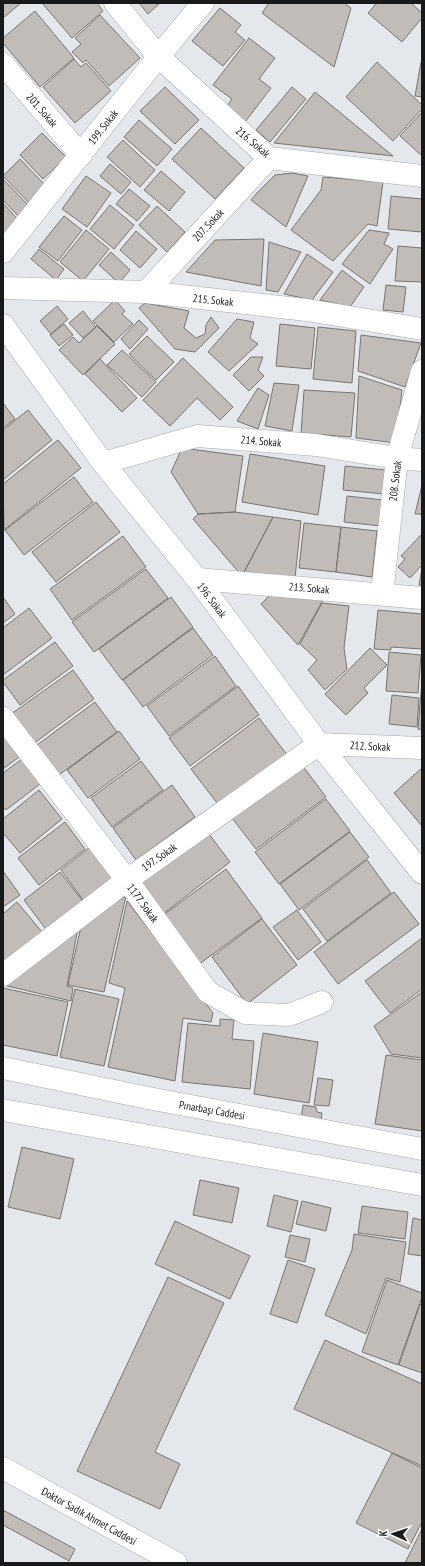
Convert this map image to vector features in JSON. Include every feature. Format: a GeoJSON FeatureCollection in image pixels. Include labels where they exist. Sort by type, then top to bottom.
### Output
{"type":"FeatureCollection","features":[{"type":"Feature","properties":{"kind":"street","name":"216. Sokak"},"geometry":{"type":"LineString","coordinates":[[115,3],[158,56],[270,158],[422,176]]}},
{"type":"Feature","properties":{"kind":"street","name":"199. Sokak"},"geometry":{"type":"LineString","coordinates":[[3,252],[81,156],[158,56],[203,3]]}},
{"type":"Feature","properties":{"kind":"street","name":"201. Sokak"},"geometry":{"type":"LineString","coordinates":[[3,64],[81,156]]}},
{"type":"Feature","properties":{"kind":"street","name":"207. Sokak"},"geometry":{"type":"LineString","coordinates":[[146,292],[270,158]]}},
{"type":"Feature","properties":{"kind":"street","name":"215. Sokak"},"geometry":{"type":"LineString","coordinates":[[3,288],[146,292],[307,310],[422,329]]}},
{"type":"Feature","properties":{"kind":"street","name":"196. Sokak"},"geometry":{"type":"LineString","coordinates":[[3,325],[103,463],[197,579],[318,744],[422,873]]}},
{"type":"Feature","properties":{"kind":"street","name":"208. Sokak"},"geometry":{"type":"LineString","coordinates":[[382,594],[397,458],[422,371]]}},
{"type":"Feature","properties":{"kind":"street","name":"214. Sokak"},"geometry":{"type":"LineString","coordinates":[[103,463],[197,436],[316,445],[397,458],[422,460]]}},
{"type":"Feature","properties":{"kind":"street","name":"213. Sokak"},"geometry":{"type":"LineString","coordinates":[[197,579],[422,598]]}},
{"type":"Feature","properties":{"kind":"street","name":"1177. Sokak"},"geometry":{"type":"LineString","coordinates":[[3,718],[127,880],[208,992],[245,1013],[289,1015],[322,1002]]}},
{"type":"Feature","properties":{"kind":"street","name":"212. Sokak"},"geometry":{"type":"LineString","coordinates":[[318,744],[422,748]]}},
{"type":"Feature","properties":{"kind":"street","name":"197. Sokak"},"geometry":{"type":"LineString","coordinates":[[3,975],[127,880],[318,744]]}},
{"type":"Feature","properties":{"kind":"street","name":"Pınarbaşı Caddesi"},"geometry":{"type":"LineString","coordinates":[[3,1068],[156,1100],[422,1149]]}},
{"type":"Feature","properties":{"kind":"street"},"geometry":{"type":"LineString","coordinates":[[3,1110],[422,1185]]}},
{"type":"Feature","properties":{"kind":"street","name":"Doktor Sadık Ahmet Caddesi"},"geometry":{"type":"LineString","coordinates":[[3,1468],[176,1563]]}},
{"type":"Feature","properties":{"kind":"building"},"geometry":{"type":"Polygon","coordinates":[[[3,3],[21,3],[3,18],[3,3]]]}},
{"type":"Feature","properties":{"kind":"building"},"geometry":{"type":"Polygon","coordinates":[[[42,3],[97,3],[103,11],[72,38],[42,3]]]}},
{"type":"Feature","properties":{"kind":"building"},"geometry":{"type":"Polygon","coordinates":[[[139,3],[160,3],[148,14],[139,3]]]}},
{"type":"Feature","properties":{"kind":"building"},"geometry":{"type":"Polygon","coordinates":[[[269,3],[344,3],[351,8],[334,67],[262,13],[269,3]]]}},
{"type":"Feature","properties":{"kind":"building"},"geometry":{"type":"Polygon","coordinates":[[[377,3],[411,3],[422,13],[422,18],[402,42],[368,13],[377,3]]]}},
{"type":"Feature","properties":{"kind":"building"},"geometry":{"type":"Polygon","coordinates":[[[220,8],[241,25],[235,32],[245,40],[223,66],[192,41],[220,8]]]}},
{"type":"Feature","properties":{"kind":"building"},"geometry":{"type":"Polygon","coordinates":[[[35,11],[74,58],[40,87],[3,43],[3,38],[35,11]]]}},
{"type":"Feature","properties":{"kind":"building"},"geometry":{"type":"Polygon","coordinates":[[[100,15],[140,58],[109,86],[86,60],[83,63],[72,52],[81,44],[75,38],[100,15]]]}},
{"type":"Feature","properties":{"kind":"building"},"geometry":{"type":"Polygon","coordinates":[[[249,38],[275,58],[259,79],[271,88],[245,122],[226,107],[232,99],[213,85],[249,38]]]}},
{"type":"Feature","properties":{"kind":"building"},"geometry":{"type":"Polygon","coordinates":[[[74,59],[81,67],[86,63],[111,91],[75,123],[43,87],[74,59]]]}},
{"type":"Feature","properties":{"kind":"building"},"geometry":{"type":"Polygon","coordinates":[[[377,62],[422,105],[422,109],[393,141],[346,97],[377,62]]]}},
{"type":"Feature","properties":{"kind":"building"},"geometry":{"type":"Polygon","coordinates":[[[422,62],[422,97],[415,96],[422,62]]]}},
{"type":"Feature","properties":{"kind":"building"},"geometry":{"type":"Polygon","coordinates":[[[165,87],[199,120],[175,144],[140,111],[165,87]]]}},
{"type":"Feature","properties":{"kind":"building"},"geometry":{"type":"Polygon","coordinates":[[[292,87],[306,99],[270,142],[256,130],[292,87]]]}},
{"type":"Feature","properties":{"kind":"building"},"geometry":{"type":"Polygon","coordinates":[[[315,92],[393,156],[274,143],[315,92]]]}},
{"type":"Feature","properties":{"kind":"building"},"geometry":{"type":"Polygon","coordinates":[[[422,112],[422,156],[400,136],[422,112]]]}},
{"type":"Feature","properties":{"kind":"building"},"geometry":{"type":"Polygon","coordinates":[[[139,120],[172,149],[157,166],[124,137],[139,120]]]}},
{"type":"Feature","properties":{"kind":"building"},"geometry":{"type":"Polygon","coordinates":[[[201,128],[244,168],[215,199],[172,159],[201,128]]]}},
{"type":"Feature","properties":{"kind":"building"},"geometry":{"type":"Polygon","coordinates":[[[42,133],[66,157],[43,179],[20,155],[42,133]]]}},
{"type":"Feature","properties":{"kind":"building"},"geometry":{"type":"Polygon","coordinates":[[[123,140],[155,170],[140,187],[107,157],[123,140]]]}},
{"type":"Feature","properties":{"kind":"building"},"geometry":{"type":"Polygon","coordinates":[[[20,159],[47,187],[30,204],[3,176],[20,159]]]}},
{"type":"Feature","properties":{"kind":"building"},"geometry":{"type":"Polygon","coordinates":[[[110,164],[131,182],[121,194],[100,176],[110,164]]]}},
{"type":"Feature","properties":{"kind":"building"},"geometry":{"type":"Polygon","coordinates":[[[161,171],[185,192],[169,211],[144,190],[161,171]]]}},
{"type":"Feature","properties":{"kind":"building"},"geometry":{"type":"Polygon","coordinates":[[[292,173],[308,176],[286,227],[251,200],[275,175],[292,173]]]}},
{"type":"Feature","properties":{"kind":"building"},"geometry":{"type":"Polygon","coordinates":[[[86,176],[111,193],[87,227],[62,209],[86,176]]]}},
{"type":"Feature","properties":{"kind":"building"},"geometry":{"type":"Polygon","coordinates":[[[323,177],[383,182],[377,226],[368,224],[333,261],[291,230],[321,190],[323,177]]]}},
{"type":"Feature","properties":{"kind":"building"},"geometry":{"type":"Polygon","coordinates":[[[3,179],[29,206],[18,216],[3,200],[3,179]]]}},
{"type":"Feature","properties":{"kind":"building"},"geometry":{"type":"Polygon","coordinates":[[[129,189],[150,206],[137,221],[116,204],[129,189]]]}},
{"type":"Feature","properties":{"kind":"building"},"geometry":{"type":"Polygon","coordinates":[[[391,196],[422,199],[422,232],[388,229],[391,196]]]}},
{"type":"Feature","properties":{"kind":"building"},"geometry":{"type":"Polygon","coordinates":[[[3,203],[19,221],[3,236],[3,203]]]}},
{"type":"Feature","properties":{"kind":"building"},"geometry":{"type":"Polygon","coordinates":[[[110,205],[134,225],[114,249],[90,229],[110,205]]]}},
{"type":"Feature","properties":{"kind":"building"},"geometry":{"type":"Polygon","coordinates":[[[157,206],[185,232],[167,252],[139,225],[157,206]]]}},
{"type":"Feature","properties":{"kind":"building"},"geometry":{"type":"Polygon","coordinates":[[[64,216],[82,230],[58,261],[39,247],[64,216]]]}},
{"type":"Feature","properties":{"kind":"building"},"geometry":{"type":"Polygon","coordinates":[[[86,230],[109,249],[83,281],[60,262],[86,230]]]}},
{"type":"Feature","properties":{"kind":"building"},"geometry":{"type":"Polygon","coordinates":[[[369,230],[389,233],[384,244],[393,249],[370,284],[342,264],[369,230]]]}},
{"type":"Feature","properties":{"kind":"building"},"geometry":{"type":"Polygon","coordinates":[[[136,231],[157,249],[140,268],[120,250],[136,231]]]}},
{"type":"Feature","properties":{"kind":"building"},"geometry":{"type":"Polygon","coordinates":[[[264,239],[261,286],[186,272],[215,240],[264,239]]]}},
{"type":"Feature","properties":{"kind":"building"},"geometry":{"type":"Polygon","coordinates":[[[269,242],[301,252],[278,292],[266,290],[269,242]]]}},
{"type":"Feature","properties":{"kind":"building"},"geometry":{"type":"Polygon","coordinates":[[[398,246],[422,248],[422,282],[395,281],[398,246]]]}},
{"type":"Feature","properties":{"kind":"building"},"geometry":{"type":"Polygon","coordinates":[[[39,249],[64,269],[56,280],[31,259],[39,249]]]}},
{"type":"Feature","properties":{"kind":"building"},"geometry":{"type":"Polygon","coordinates":[[[111,252],[130,270],[119,283],[99,265],[111,252]]]}},
{"type":"Feature","properties":{"kind":"building"},"geometry":{"type":"Polygon","coordinates":[[[307,254],[333,272],[312,300],[284,294],[307,254]]]}},
{"type":"Feature","properties":{"kind":"building"},"geometry":{"type":"Polygon","coordinates":[[[342,270],[364,287],[350,307],[320,300],[342,270]]]}},
{"type":"Feature","properties":{"kind":"building"},"geometry":{"type":"Polygon","coordinates":[[[386,285],[406,287],[403,312],[383,310],[386,285]]]}},
{"type":"Feature","properties":{"kind":"building"},"geometry":{"type":"Polygon","coordinates":[[[115,300],[125,311],[122,314],[133,324],[114,342],[93,321],[115,300]]]}},
{"type":"Feature","properties":{"kind":"building"},"geometry":{"type":"Polygon","coordinates":[[[145,303],[189,311],[184,328],[196,338],[205,334],[206,325],[211,317],[219,328],[195,352],[175,349],[139,308],[145,303]]]}},
{"type":"Feature","properties":{"kind":"building"},"geometry":{"type":"Polygon","coordinates":[[[57,306],[68,319],[51,334],[40,321],[57,306]]]}},
{"type":"Feature","properties":{"kind":"building"},"geometry":{"type":"Polygon","coordinates":[[[83,311],[96,327],[83,338],[69,323],[83,311]]]}},
{"type":"Feature","properties":{"kind":"building"},"geometry":{"type":"Polygon","coordinates":[[[237,319],[254,322],[250,338],[258,344],[229,371],[208,352],[237,319]]]}},
{"type":"Feature","properties":{"kind":"building"},"geometry":{"type":"Polygon","coordinates":[[[139,320],[148,329],[130,349],[121,339],[139,320]]]}},
{"type":"Feature","properties":{"kind":"building"},"geometry":{"type":"Polygon","coordinates":[[[64,324],[73,335],[59,346],[50,335],[64,324]]]}},
{"type":"Feature","properties":{"kind":"building"},"geometry":{"type":"Polygon","coordinates":[[[280,324],[315,328],[311,369],[276,366],[280,324]]]}},
{"type":"Feature","properties":{"kind":"building"},"geometry":{"type":"Polygon","coordinates":[[[97,326],[115,344],[83,375],[59,350],[73,337],[79,343],[97,326]]]}},
{"type":"Feature","properties":{"kind":"building"},"geometry":{"type":"Polygon","coordinates":[[[318,327],[356,331],[352,383],[313,379],[318,327]]]}},
{"type":"Feature","properties":{"kind":"building"},"geometry":{"type":"Polygon","coordinates":[[[361,335],[421,343],[405,387],[358,371],[361,335]]]}},
{"type":"Feature","properties":{"kind":"building"},"geometry":{"type":"Polygon","coordinates":[[[147,336],[174,362],[156,380],[129,354],[147,336]]]}},
{"type":"Feature","properties":{"kind":"building"},"geometry":{"type":"Polygon","coordinates":[[[122,350],[156,382],[142,397],[107,365],[122,350]]]}},
{"type":"Feature","properties":{"kind":"building"},"geometry":{"type":"Polygon","coordinates":[[[251,357],[263,357],[258,370],[264,376],[249,391],[233,375],[251,357]]]}},
{"type":"Feature","properties":{"kind":"building"},"geometry":{"type":"Polygon","coordinates":[[[183,358],[233,407],[220,420],[197,398],[170,426],[143,400],[183,358]]]}},
{"type":"Feature","properties":{"kind":"building"},"geometry":{"type":"Polygon","coordinates":[[[100,359],[137,398],[122,412],[85,374],[100,359]]]}},
{"type":"Feature","properties":{"kind":"building"},"geometry":{"type":"Polygon","coordinates":[[[359,376],[402,390],[396,443],[356,438],[359,376]]]}},
{"type":"Feature","properties":{"kind":"building"},"geometry":{"type":"Polygon","coordinates":[[[274,383],[299,385],[292,431],[265,426],[274,383]]]}},
{"type":"Feature","properties":{"kind":"building"},"geometry":{"type":"Polygon","coordinates":[[[258,388],[269,395],[258,429],[237,421],[258,388]]]}},
{"type":"Feature","properties":{"kind":"building"},"geometry":{"type":"Polygon","coordinates":[[[304,390],[355,393],[351,437],[301,433],[304,390]]]}},
{"type":"Feature","properties":{"kind":"building"},"geometry":{"type":"Polygon","coordinates":[[[3,403],[15,419],[3,428],[3,403]]]}},
{"type":"Feature","properties":{"kind":"building"},"geometry":{"type":"Polygon","coordinates":[[[28,410],[52,440],[3,480],[3,430],[28,410]]]}},
{"type":"Feature","properties":{"kind":"building"},"geometry":{"type":"Polygon","coordinates":[[[58,440],[81,468],[4,530],[3,484],[58,440]]]}},
{"type":"Feature","properties":{"kind":"building"},"geometry":{"type":"Polygon","coordinates":[[[182,448],[243,456],[235,512],[198,514],[171,472],[182,448]]]}},
{"type":"Feature","properties":{"kind":"building"},"geometry":{"type":"Polygon","coordinates":[[[250,454],[325,466],[318,515],[242,502],[250,454]]]}},
{"type":"Feature","properties":{"kind":"building"},"geometry":{"type":"Polygon","coordinates":[[[345,466],[386,470],[384,494],[343,490],[345,466]]]}},
{"type":"Feature","properties":{"kind":"building"},"geometry":{"type":"Polygon","coordinates":[[[74,477],[93,502],[24,555],[5,530],[74,477]]]}},
{"type":"Feature","properties":{"kind":"building"},"geometry":{"type":"Polygon","coordinates":[[[422,485],[422,514],[415,514],[422,485]]]}},
{"type":"Feature","properties":{"kind":"building"},"geometry":{"type":"Polygon","coordinates":[[[347,496],[384,500],[381,526],[344,522],[347,496]]]}},
{"type":"Feature","properties":{"kind":"building"},"geometry":{"type":"Polygon","coordinates":[[[96,502],[120,532],[56,582],[32,552],[96,502]]]}},
{"type":"Feature","properties":{"kind":"building"},"geometry":{"type":"Polygon","coordinates":[[[235,512],[273,517],[242,576],[193,519],[198,514],[235,512]]]}},
{"type":"Feature","properties":{"kind":"building"},"geometry":{"type":"Polygon","coordinates":[[[273,517],[301,521],[295,578],[242,576],[273,517]]]}},
{"type":"Feature","properties":{"kind":"building"},"geometry":{"type":"Polygon","coordinates":[[[304,523],[341,527],[336,572],[299,568],[304,523]]]}},
{"type":"Feature","properties":{"kind":"building"},"geometry":{"type":"Polygon","coordinates":[[[341,527],[377,531],[372,577],[336,572],[341,527]]]}},
{"type":"Feature","properties":{"kind":"building"},"geometry":{"type":"Polygon","coordinates":[[[422,534],[422,565],[410,578],[398,567],[405,559],[401,556],[422,534]]]}},
{"type":"Feature","properties":{"kind":"building"},"geometry":{"type":"Polygon","coordinates":[[[123,536],[146,567],[72,620],[50,589],[123,536]]]}},
{"type":"Feature","properties":{"kind":"building"},"geometry":{"type":"Polygon","coordinates":[[[422,568],[422,585],[419,585],[422,568]]]}},
{"type":"Feature","properties":{"kind":"building"},"geometry":{"type":"Polygon","coordinates":[[[146,569],[168,598],[94,652],[72,622],[146,569]]]}},
{"type":"Feature","properties":{"kind":"building"},"geometry":{"type":"Polygon","coordinates":[[[271,594],[323,600],[298,645],[261,604],[271,594]]]}},
{"type":"Feature","properties":{"kind":"building"},"geometry":{"type":"Polygon","coordinates":[[[3,597],[15,614],[3,623],[3,597]]]}},
{"type":"Feature","properties":{"kind":"building"},"geometry":{"type":"Polygon","coordinates":[[[171,597],[193,627],[122,680],[99,649],[171,597]]]}},
{"type":"Feature","properties":{"kind":"building"},"geometry":{"type":"Polygon","coordinates":[[[322,603],[349,606],[344,648],[347,669],[325,690],[308,670],[317,660],[300,644],[322,603]]]}},
{"type":"Feature","properties":{"kind":"building"},"geometry":{"type":"Polygon","coordinates":[[[29,608],[52,638],[3,675],[3,628],[29,608]]]}},
{"type":"Feature","properties":{"kind":"building"},"geometry":{"type":"Polygon","coordinates":[[[378,610],[422,614],[422,649],[391,647],[391,650],[374,649],[378,610]]]}},
{"type":"Feature","properties":{"kind":"building"},"geometry":{"type":"Polygon","coordinates":[[[193,628],[213,655],[143,707],[123,680],[193,628]]]}},
{"type":"Feature","properties":{"kind":"building"},"geometry":{"type":"Polygon","coordinates":[[[55,642],[73,666],[20,705],[3,680],[55,642]]]}},
{"type":"Feature","properties":{"kind":"building"},"geometry":{"type":"Polygon","coordinates":[[[370,648],[387,665],[364,688],[368,693],[346,715],[325,694],[370,648]]]}},
{"type":"Feature","properties":{"kind":"building"},"geometry":{"type":"Polygon","coordinates":[[[389,652],[421,655],[418,693],[386,691],[389,652]]]}},
{"type":"Feature","properties":{"kind":"building"},"geometry":{"type":"Polygon","coordinates":[[[215,656],[236,686],[169,736],[147,706],[215,656]]]}},
{"type":"Feature","properties":{"kind":"building"},"geometry":{"type":"Polygon","coordinates":[[[73,670],[94,699],[33,744],[11,714],[73,670]]]}},
{"type":"Feature","properties":{"kind":"building"},"geometry":{"type":"Polygon","coordinates":[[[422,680],[422,730],[418,729],[422,680]]]}},
{"type":"Feature","properties":{"kind":"building"},"geometry":{"type":"Polygon","coordinates":[[[238,686],[259,715],[190,766],[169,738],[238,686]]]}},
{"type":"Feature","properties":{"kind":"building"},"geometry":{"type":"Polygon","coordinates":[[[392,695],[419,698],[417,727],[389,724],[392,695]]]}},
{"type":"Feature","properties":{"kind":"building"},"geometry":{"type":"Polygon","coordinates":[[[95,702],[117,732],[59,775],[37,745],[95,702]]]}},
{"type":"Feature","properties":{"kind":"building"},"geometry":{"type":"Polygon","coordinates":[[[259,718],[288,756],[220,807],[191,769],[259,718]]]}},
{"type":"Feature","properties":{"kind":"building"},"geometry":{"type":"Polygon","coordinates":[[[119,731],[140,759],[88,798],[67,770],[119,731]]]}},
{"type":"Feature","properties":{"kind":"building"},"geometry":{"type":"Polygon","coordinates":[[[3,735],[19,757],[3,769],[3,735]]]}},
{"type":"Feature","properties":{"kind":"building"},"geometry":{"type":"Polygon","coordinates":[[[22,759],[40,784],[6,810],[3,807],[3,773],[22,759]]]}},
{"type":"Feature","properties":{"kind":"building"},"geometry":{"type":"Polygon","coordinates":[[[141,761],[163,790],[112,827],[91,798],[141,761]]]}},
{"type":"Feature","properties":{"kind":"building"},"geometry":{"type":"Polygon","coordinates":[[[302,765],[326,797],[256,849],[232,818],[302,765]]]}},
{"type":"Feature","properties":{"kind":"building"},"geometry":{"type":"Polygon","coordinates":[[[422,768],[422,826],[394,793],[422,768]]]}},
{"type":"Feature","properties":{"kind":"building"},"geometry":{"type":"Polygon","coordinates":[[[172,785],[195,817],[136,860],[113,828],[172,785]]]}},
{"type":"Feature","properties":{"kind":"building"},"geometry":{"type":"Polygon","coordinates":[[[39,790],[62,819],[20,853],[3,833],[3,819],[39,790]]]}},
{"type":"Feature","properties":{"kind":"building"},"geometry":{"type":"Polygon","coordinates":[[[326,799],[350,831],[279,884],[255,852],[326,799]]]}},
{"type":"Feature","properties":{"kind":"building"},"geometry":{"type":"Polygon","coordinates":[[[65,822],[85,849],[39,885],[18,858],[65,822]]]}},
{"type":"Feature","properties":{"kind":"building"},"geometry":{"type":"Polygon","coordinates":[[[206,830],[230,862],[163,914],[139,882],[206,830]]]}},
{"type":"Feature","properties":{"kind":"building"},"geometry":{"type":"Polygon","coordinates":[[[350,832],[369,857],[299,910],[280,884],[350,832]]]}},
{"type":"Feature","properties":{"kind":"building"},"geometry":{"type":"Polygon","coordinates":[[[90,847],[115,882],[86,904],[61,870],[90,847]]]}},
{"type":"Feature","properties":{"kind":"building"},"geometry":{"type":"Polygon","coordinates":[[[367,860],[391,893],[327,941],[303,909],[367,860]]]}},
{"type":"Feature","properties":{"kind":"building"},"geometry":{"type":"Polygon","coordinates":[[[226,869],[262,918],[198,965],[162,916],[226,869]]]}},
{"type":"Feature","properties":{"kind":"building"},"geometry":{"type":"Polygon","coordinates":[[[3,871],[20,895],[3,907],[3,871]]]}},
{"type":"Feature","properties":{"kind":"building"},"geometry":{"type":"Polygon","coordinates":[[[60,872],[85,904],[48,932],[24,900],[60,872]]]}},
{"type":"Feature","properties":{"kind":"building"},"geometry":{"type":"Polygon","coordinates":[[[394,892],[419,924],[338,984],[314,952],[394,892]]]}},
{"type":"Feature","properties":{"kind":"building"},"geometry":{"type":"Polygon","coordinates":[[[126,896],[104,992],[68,985],[82,922],[126,896]]]}},
{"type":"Feature","properties":{"kind":"building"},"geometry":{"type":"Polygon","coordinates":[[[127,901],[213,1013],[211,1022],[183,1018],[175,1081],[108,1067],[125,988],[109,983],[127,901]]]}},
{"type":"Feature","properties":{"kind":"building"},"geometry":{"type":"Polygon","coordinates":[[[17,902],[42,932],[3,966],[3,914],[17,902]]]}},
{"type":"Feature","properties":{"kind":"building"},"geometry":{"type":"Polygon","coordinates":[[[297,910],[321,942],[298,960],[273,927],[297,910]]]}},
{"type":"Feature","properties":{"kind":"building"},"geometry":{"type":"Polygon","coordinates":[[[262,919],[297,965],[247,1004],[212,957],[262,919]]]}},
{"type":"Feature","properties":{"kind":"building"},"geometry":{"type":"Polygon","coordinates":[[[79,923],[67,986],[73,988],[71,1001],[3,985],[79,923]]]}},
{"type":"Feature","properties":{"kind":"building"},"geometry":{"type":"Polygon","coordinates":[[[422,938],[422,989],[390,1013],[365,981],[422,938]]]}},
{"type":"Feature","properties":{"kind":"building"},"geometry":{"type":"Polygon","coordinates":[[[3,988],[68,1002],[57,1056],[3,1045],[3,988]]]}},
{"type":"Feature","properties":{"kind":"building"},"geometry":{"type":"Polygon","coordinates":[[[75,989],[119,999],[104,1066],[60,1057],[75,989]]]}},
{"type":"Feature","properties":{"kind":"building"},"geometry":{"type":"Polygon","coordinates":[[[422,992],[422,1058],[391,1054],[374,1026],[422,992]]]}},
{"type":"Feature","properties":{"kind":"building"},"geometry":{"type":"Polygon","coordinates":[[[220,1019],[234,1020],[232,1039],[254,1041],[250,1089],[182,1082],[188,1023],[220,1026],[220,1019]]]}},
{"type":"Feature","properties":{"kind":"building"},"geometry":{"type":"Polygon","coordinates":[[[263,1033],[318,1042],[309,1103],[254,1094],[263,1033]]]}},
{"type":"Feature","properties":{"kind":"building"},"geometry":{"type":"Polygon","coordinates":[[[386,1055],[422,1060],[422,1131],[375,1124],[386,1055]]]}},
{"type":"Feature","properties":{"kind":"building"},"geometry":{"type":"Polygon","coordinates":[[[318,1078],[333,1080],[329,1106],[314,1105],[318,1078]]]}},
{"type":"Feature","properties":{"kind":"building"},"geometry":{"type":"Polygon","coordinates":[[[303,1105],[316,1107],[317,1112],[322,1113],[321,1122],[301,1119],[303,1105]]]}},
{"type":"Feature","properties":{"kind":"building"},"geometry":{"type":"Polygon","coordinates":[[[22,1147],[74,1159],[60,1219],[8,1207],[22,1147]]]}},
{"type":"Feature","properties":{"kind":"building"},"geometry":{"type":"Polygon","coordinates":[[[200,1180],[239,1188],[232,1223],[193,1215],[200,1180]]]}},
{"type":"Feature","properties":{"kind":"building"},"geometry":{"type":"Polygon","coordinates":[[[274,1195],[298,1201],[291,1232],[267,1226],[274,1195]]]}},
{"type":"Feature","properties":{"kind":"building"},"geometry":{"type":"Polygon","coordinates":[[[302,1201],[331,1208],[326,1231],[296,1224],[302,1201]]]}},
{"type":"Feature","properties":{"kind":"building"},"geometry":{"type":"Polygon","coordinates":[[[362,1206],[408,1212],[405,1239],[358,1233],[362,1206]]]}},
{"type":"Feature","properties":{"kind":"building"},"geometry":{"type":"Polygon","coordinates":[[[413,1218],[422,1220],[422,1256],[408,1254],[413,1218]]]}},
{"type":"Feature","properties":{"kind":"building"},"geometry":{"type":"Polygon","coordinates":[[[175,1221],[250,1256],[230,1299],[155,1264],[175,1221]]]}},
{"type":"Feature","properties":{"kind":"building"},"geometry":{"type":"Polygon","coordinates":[[[354,1234],[406,1242],[400,1282],[386,1278],[366,1334],[325,1315],[352,1250],[354,1234]]]}},
{"type":"Feature","properties":{"kind":"building"},"geometry":{"type":"Polygon","coordinates":[[[290,1235],[310,1239],[305,1262],[285,1257],[290,1235]]]}},
{"type":"Feature","properties":{"kind":"building"},"geometry":{"type":"Polygon","coordinates":[[[288,1260],[315,1269],[297,1323],[270,1314],[288,1260]]]}},
{"type":"Feature","properties":{"kind":"building"},"geometry":{"type":"Polygon","coordinates":[[[168,1277],[224,1303],[155,1452],[180,1464],[160,1509],[77,1471],[168,1277]]]}},
{"type":"Feature","properties":{"kind":"building"},"geometry":{"type":"Polygon","coordinates":[[[387,1280],[422,1293],[422,1297],[398,1365],[362,1352],[387,1280]]]}},
{"type":"Feature","properties":{"kind":"building"},"geometry":{"type":"Polygon","coordinates":[[[420,1304],[422,1305],[422,1373],[399,1365],[420,1304]]]}},
{"type":"Feature","properties":{"kind":"building"},"geometry":{"type":"Polygon","coordinates":[[[325,1340],[422,1384],[422,1466],[294,1409],[325,1340]]]}},
{"type":"Feature","properties":{"kind":"building"},"geometry":{"type":"Polygon","coordinates":[[[392,1453],[422,1468],[422,1522],[408,1549],[356,1523],[392,1453]]]}},
{"type":"Feature","properties":{"kind":"building"},"geometry":{"type":"Polygon","coordinates":[[[3,1510],[75,1549],[69,1561],[3,1525],[3,1510]]]}},
{"type":"Feature","properties":{"kind":"building"},"geometry":{"type":"Polygon","coordinates":[[[422,1529],[422,1563],[405,1563],[422,1529]]]}}]}
